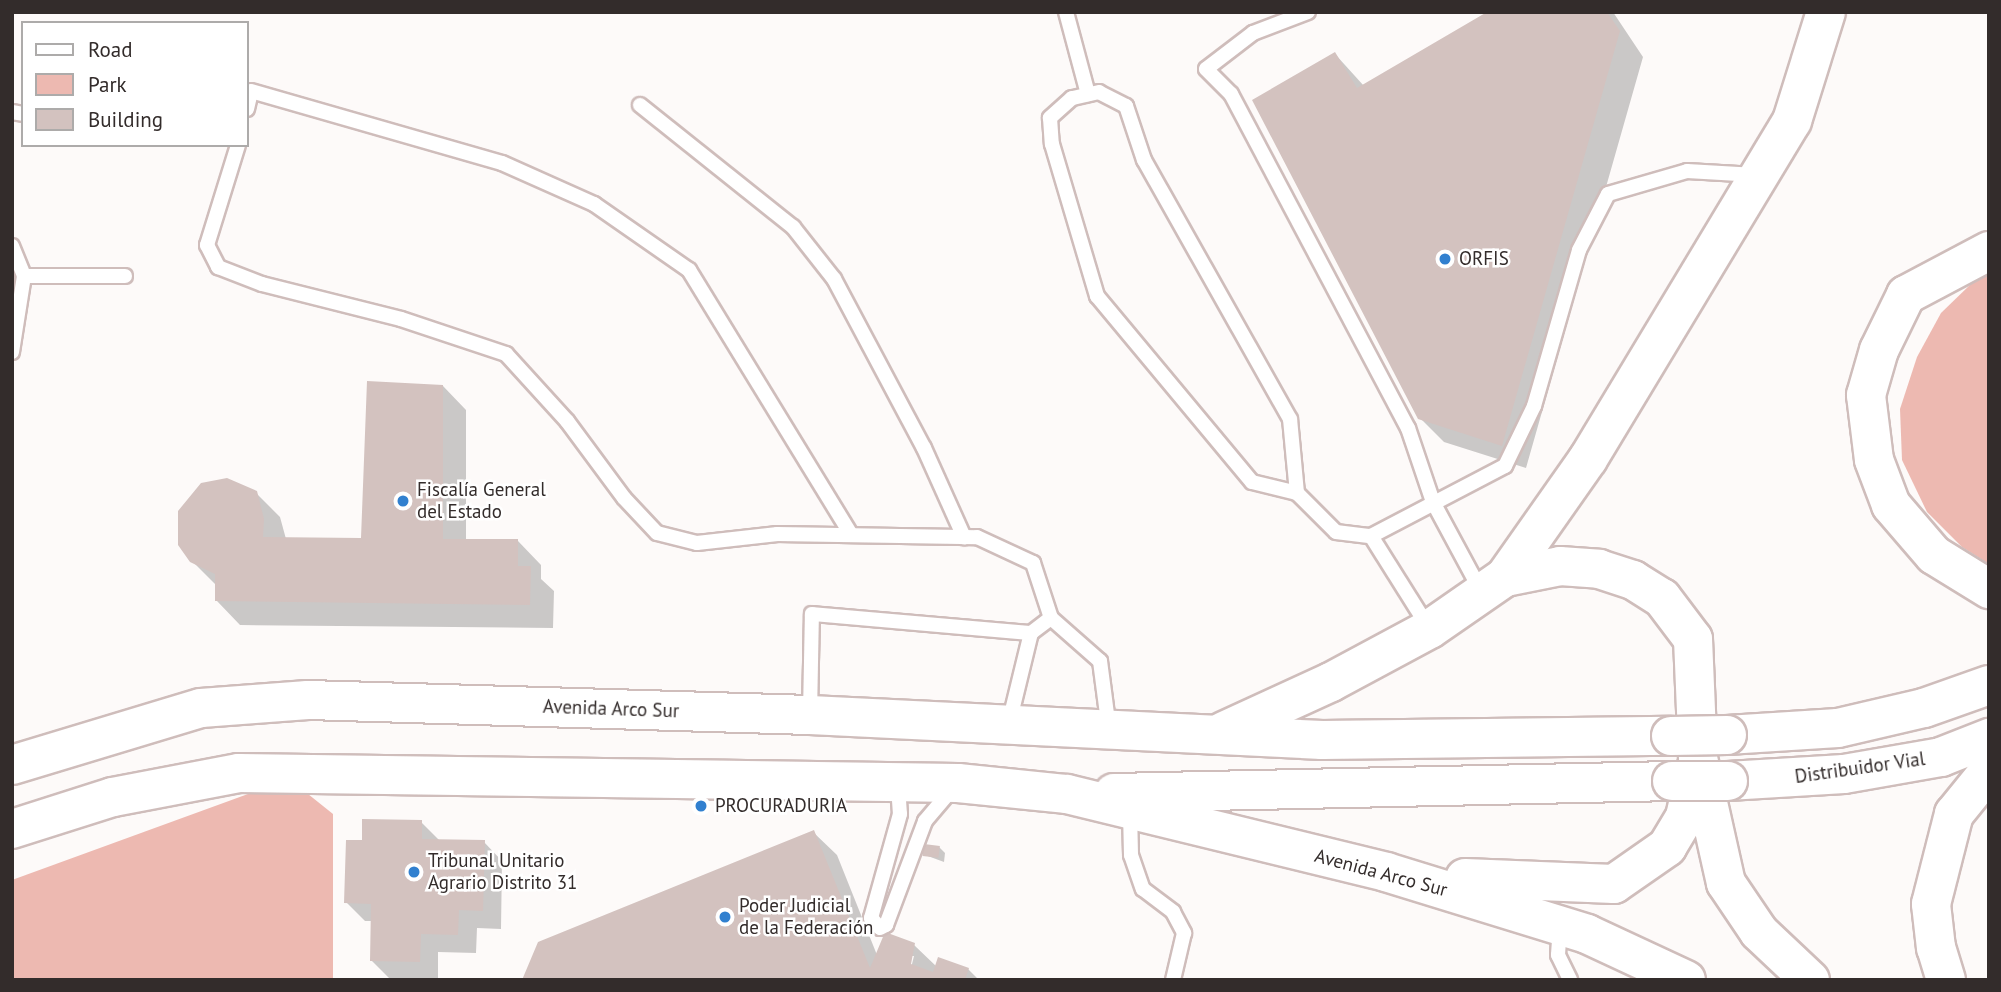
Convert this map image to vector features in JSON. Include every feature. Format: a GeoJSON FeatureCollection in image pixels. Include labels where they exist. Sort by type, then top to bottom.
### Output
{"type":"FeatureCollection","features":[{"type":"Feature","properties":{"kind":"main road"},"geometry":{"type":"LineString","coordinates":[[1494,586],[1588,459],[1756,175],[1792,121],[1826,12]]}},
{"type":"Feature","properties":{"kind":"main road"},"geometry":{"type":"LineString","coordinates":[[1989,251],[1906,295],[1879,350],[1866,395],[1874,460],[1891,505],[1934,555],[1989,589]]}},
{"type":"Feature","properties":{"kind":"main road","name":"Avenida Arco Sur"},"geometry":{"type":"LineString","coordinates":[[1218,733],[1331,682],[1430,629],[1494,586],[1560,566],[1599,569],[1633,580],[1662,598],[1693,639],[1692,752],[1726,883],[1759,932],[1810,980]]}},
{"type":"Feature","properties":{"kind":"main road"},"geometry":{"type":"LineString","coordinates":[[1386,872],[1614,884],[1667,848],[1685,817],[1692,752],[1838,728],[1924,708],[1989,685]]}},
{"type":"Feature","properties":{"kind":"main road","name":"Avenida Arco Sur"},"geometry":{"type":"LineString","coordinates":[[12,765],[201,708],[308,700],[810,715],[1322,740],[1692,752],[1728,781]]}},
{"type":"Feature","properties":{"kind":"main road","name":"Distribuidor Vial"},"geometry":{"type":"LineString","coordinates":[[1728,781],[1844,774],[1941,757],[1989,738]]}},
{"type":"Feature","properties":{"kind":"main road","name":"Avenida Arco Sur"},"geometry":{"type":"LineString","coordinates":[[1130,802],[1692,752]]}},
{"type":"Feature","properties":{"kind":"main road"},"geometry":{"type":"LineString","coordinates":[[1946,980],[1936,948],[1931,904],[1954,814],[1989,771]]}},
{"type":"Feature","properties":{"kind":"main road","name":"Avenida Arco Sur"},"geometry":{"type":"LineString","coordinates":[[12,830],[113,797],[239,773],[893,778],[958,783],[1130,802],[1386,872],[1560,925],[1686,980]]}},
{"type":"Feature","properties":{"kind":"lane"},"geometry":{"type":"LineString","coordinates":[[1066,12],[1088,94]]}},
{"type":"Feature","properties":{"kind":"lane"},"geometry":{"type":"LineString","coordinates":[[1308,12],[1253,33],[1206,69],[1231,94],[1401,415],[1433,502],[1494,586]]}},
{"type":"Feature","properties":{"kind":"lane"},"geometry":{"type":"LineString","coordinates":[[248,104],[251,91],[502,163],[594,204],[689,270],[850,533]]}},
{"type":"Feature","properties":{"kind":"lane"},"geometry":{"type":"LineString","coordinates":[[1297,493],[1290,419],[1144,160],[1126,106],[1099,92],[1072,99],[1050,118],[1052,144],[1097,296],[1252,482],[1297,493],[1336,531],[1371,536],[1505,466],[1534,406],[1578,250],[1608,194],[1687,171],[1756,175]]}},
{"type":"Feature","properties":{"kind":"lane"},"geometry":{"type":"LineString","coordinates":[[640,105],[793,227],[834,279],[924,448],[964,537]]}},
{"type":"Feature","properties":{"kind":"lane"},"geometry":{"type":"LineString","coordinates":[[237,147],[207,245],[218,267],[262,284],[401,319],[506,354],[567,421],[624,498],[657,533],[697,542],[777,534],[977,537],[1033,563],[1051,618],[1100,661],[1109,731]]}},
{"type":"Feature","properties":{"kind":"lane"},"geometry":{"type":"LineString","coordinates":[[12,246],[23,276],[12,352]]}},
{"type":"Feature","properties":{"kind":"lane"},"geometry":{"type":"LineString","coordinates":[[23,276],[125,276]]}},
{"type":"Feature","properties":{"kind":"lane"},"geometry":{"type":"LineString","coordinates":[[1371,536],[1430,629]]}},
{"type":"Feature","properties":{"kind":"lane"},"geometry":{"type":"LineString","coordinates":[[810,715],[812,614],[1031,633]]}},
{"type":"Feature","properties":{"kind":"lane"},"geometry":{"type":"LineString","coordinates":[[1008,724],[1031,633],[1051,618]]}},
{"type":"Feature","properties":{"kind":"lane"},"geometry":{"type":"LineString","coordinates":[[893,778],[901,792],[900,814],[872,918],[880,928],[886,925],[925,821],[958,783]]}},
{"type":"Feature","properties":{"kind":"lane"},"geometry":{"type":"LineString","coordinates":[[1130,802],[1131,855],[1143,889],[1173,912],[1184,933],[1173,980]]}},
{"type":"Feature","properties":{"kind":"lane"},"geometry":{"type":"LineString","coordinates":[[1560,925],[1558,955],[1570,980]]}},
{"type":"Feature","properties":{"kind":"green space"},"geometry":{"type":"Polygon","coordinates":[[[1989,275],[1989,564],[1962,547],[1927,512],[1902,460],[1900,409],[1917,357],[1941,313],[1974,281],[1989,275]]]}},
{"type":"Feature","properties":{"kind":"green space"},"geometry":{"type":"Polygon","coordinates":[[[248,794],[308,794],[333,814],[333,980],[12,980],[12,880],[248,794]]]}},
{"type":"Feature","properties":{"kind":"building","name":"ORFIS"},"geometry":{"type":"Polygon","coordinates":[[[1487,12],[1607,12],[1620,31],[1502,446],[1418,419],[1252,100],[1335,52],[1357,88],[1487,12]]]}},
{"type":"Feature","properties":{"kind":"building","name":"Fiscalía General del Estado"},"geometry":{"type":"Polygon","coordinates":[[[367,381],[443,385],[443,539],[518,539],[518,566],[531,566],[530,605],[215,601],[215,574],[190,562],[178,545],[178,511],[201,483],[227,478],[257,491],[264,519],[263,537],[361,538],[367,381]]]}},
{"type":"Feature","properties":{"kind":"building","name":"Tribunal Unitario Agrario Distrito 31"},"geometry":{"type":"Polygon","coordinates":[[[362,819],[422,820],[422,839],[485,840],[483,911],[459,910],[458,935],[421,934],[420,962],[370,961],[371,904],[344,903],[346,840],[362,840],[362,819]]]}},
{"type":"Feature","properties":{"kind":"building","name":"Poder Judicial de la Federación"},"geometry":{"type":"Polygon","coordinates":[[[814,830],[870,968],[885,932],[915,943],[911,964],[933,972],[938,957],[969,968],[965,980],[522,980],[538,942],[814,830]]]}},
{"type":"Feature","properties":{"kind":"building"},"geometry":{"type":"Polygon","coordinates":[[[924,844],[940,846],[938,858],[923,856],[924,844]]]}},
{"type":"Feature","properties":{"kind":"place","name":"ORFIS"},"geometry":{"type":"Point","coordinates":[1445,259]}},
{"type":"Feature","properties":{"kind":"place","name":"Fiscalía General del Estado"},"geometry":{"type":"Point","coordinates":[403,501]}},
{"type":"Feature","properties":{"kind":"place","name":"PROCURADURIA"},"geometry":{"type":"Point","coordinates":[701,806]}},
{"type":"Feature","properties":{"kind":"place","name":"Tribunal Unitario Agrario Distrito 31"},"geometry":{"type":"Point","coordinates":[414,872]}},
{"type":"Feature","properties":{"kind":"place","name":"Poder Judicial de la Federación"},"geometry":{"type":"Point","coordinates":[725,917]}}]}
